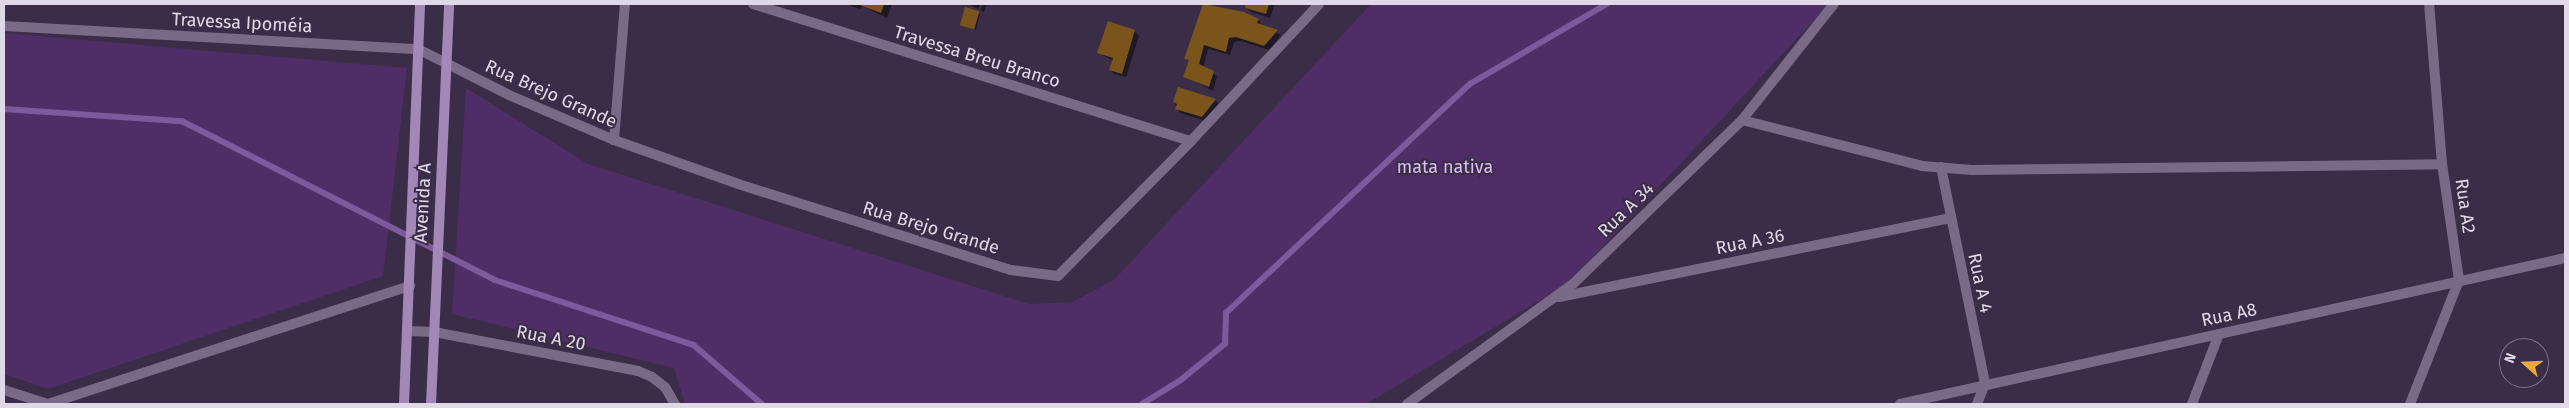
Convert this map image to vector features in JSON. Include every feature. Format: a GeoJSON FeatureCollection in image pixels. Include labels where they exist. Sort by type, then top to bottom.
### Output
{"type":"FeatureCollection","features":[{"type":"Feature","properties":{"kind":"street","name":"Avenida A"},"geometry":{"type":"LineString","coordinates":[[404,404],[420,4]]}},
{"type":"Feature","properties":{"kind":"street","name":"Avenida A"},"geometry":{"type":"LineString","coordinates":[[431,404],[449,4]]}},
{"type":"Feature","properties":{"kind":"street"},"geometry":{"type":"LineString","coordinates":[[614,140],[625,4]]}},
{"type":"Feature","properties":{"kind":"street","name":"Travessa Breu Branco"},"geometry":{"type":"LineString","coordinates":[[753,4],[1191,140]]}},
{"type":"Feature","properties":{"kind":"street","name":"Rua Brejo Grande"},"geometry":{"type":"LineString","coordinates":[[418,49],[446,64],[614,140],[738,184],[1011,270],[1058,276],[1191,140],[1319,4]]}},
{"type":"Feature","properties":{"kind":"street","name":"Rua A 34"},"geometry":{"type":"LineString","coordinates":[[1408,404],[1556,297],[1742,120],[1834,4]]}},
{"type":"Feature","properties":{"kind":"street","name":"Rua A2"},"geometry":{"type":"LineString","coordinates":[[2410,404],[2459,280],[2442,164],[2429,4]]}},
{"type":"Feature","properties":{"kind":"street","name":"Travessa Ipoméia"},"geometry":{"type":"LineString","coordinates":[[4,26],[418,49]]}},
{"type":"Feature","properties":{"kind":"street"},"geometry":{"type":"LineString","coordinates":[[1742,120],[1922,166],[1972,170],[2442,164]]}},
{"type":"Feature","properties":{"kind":"street","name":"Rua A 4"},"geometry":{"type":"LineString","coordinates":[[1941,167],[1985,384]]}},
{"type":"Feature","properties":{"kind":"street","name":"Rua A 36"},"geometry":{"type":"LineString","coordinates":[[1556,297],[1950,218]]}},
{"type":"Feature","properties":{"kind":"street","name":"Rua A8"},"geometry":{"type":"LineString","coordinates":[[1900,404],[2565,258]]}},
{"type":"Feature","properties":{"kind":"street"},"geometry":{"type":"LineString","coordinates":[[4,390],[48,404],[410,286]]}},
{"type":"Feature","properties":{"kind":"street","name":"Rua A 20"},"geometry":{"type":"LineString","coordinates":[[408,331],[434,332],[638,372],[652,377],[664,387],[675,404]]}},
{"type":"Feature","properties":{"kind":"street"},"geometry":{"type":"LineString","coordinates":[[2192,404],[2219,334]]}},
{"type":"Feature","properties":{"kind":"street"},"geometry":{"type":"LineString","coordinates":[[1977,404],[1985,384]]}},
{"type":"Feature","properties":{"kind":"green space","name":"mata nativa"},"geometry":{"type":"Polygon","coordinates":[[[1371,4],[1829,4],[1569,283],[1366,404],[685,404],[674,368],[452,314],[466,88],[588,164],[1029,304],[1072,302],[1114,280],[1371,4]]]}},
{"type":"Feature","properties":{"kind":"green space"},"geometry":{"type":"Polygon","coordinates":[[[4,33],[407,68],[383,276],[48,389],[4,374],[4,33]]]}},
{"type":"Feature","properties":{"kind":"building"},"geometry":{"type":"Polygon","coordinates":[[[857,4],[884,4],[881,13],[857,4]]]}},
{"type":"Feature","properties":{"kind":"building"},"geometry":{"type":"Polygon","coordinates":[[[1203,4],[1244,12],[1259,19],[1257,23],[1278,30],[1264,46],[1236,37],[1229,38],[1226,52],[1204,45],[1199,64],[1214,71],[1209,87],[1183,77],[1189,60],[1184,59],[1203,4]]]}},
{"type":"Feature","properties":{"kind":"building"},"geometry":{"type":"Polygon","coordinates":[[[1246,4],[1269,4],[1266,14],[1245,8],[1246,4]]]}},
{"type":"Feature","properties":{"kind":"building"},"geometry":{"type":"Polygon","coordinates":[[[965,7],[979,11],[974,29],[960,25],[965,7]]]}},
{"type":"Feature","properties":{"kind":"building"},"geometry":{"type":"Polygon","coordinates":[[[1108,21],[1135,30],[1122,74],[1109,70],[1113,58],[1097,53],[1108,21]]]}},
{"type":"Feature","properties":{"kind":"building"},"geometry":{"type":"Polygon","coordinates":[[[1178,87],[1216,99],[1202,117],[1175,109],[1177,104],[1173,102],[1178,87]]]}},
{"type":"Feature","properties":{"kind":"waterway"},"geometry":{"type":"LineString","coordinates":[[1142,404],[1181,380],[1225,344],[1226,313],[1470,84],[1607,4]]}},
{"type":"Feature","properties":{"kind":"waterway"},"geometry":{"type":"LineString","coordinates":[[4,109],[182,121],[495,280],[694,345],[762,404]]}}]}
